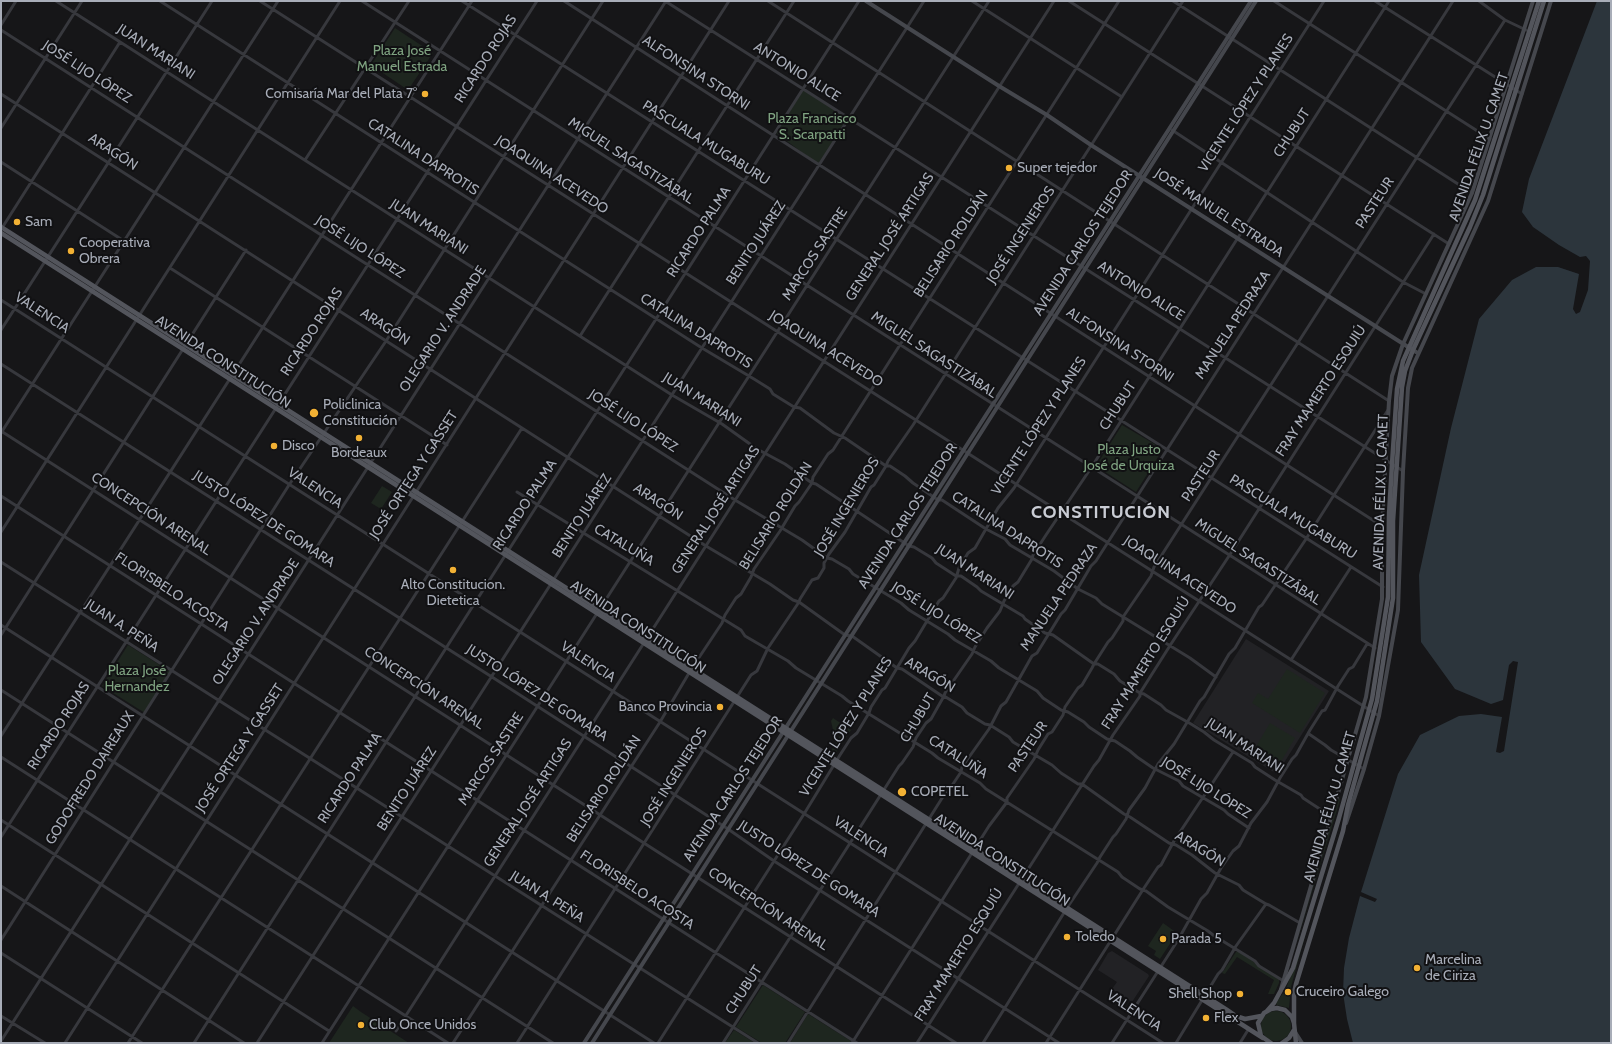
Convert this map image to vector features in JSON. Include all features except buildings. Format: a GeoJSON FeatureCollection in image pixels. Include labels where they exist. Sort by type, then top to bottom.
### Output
{"type":"FeatureCollection","features":[{"type":"Feature","properties":{"kind":"main road","name":"JOSÉ MANUEL ESTRADA"},"geometry":{"type":"LineString","coordinates":[[866,1],[1418,353]]}},
{"type":"Feature","properties":{"kind":"main road","name":"AVENIDA CARLOS TEJEDOR"},"geometry":{"type":"LineString","coordinates":[[1230,38],[1251,1]]}},
{"type":"Feature","properties":{"kind":"main road","name":"AVENIDA CARLOS TEJEDOR"},"geometry":{"type":"LineString","coordinates":[[584,1043],[782,732],[934,497],[965,453],[1230,38],[1256,1]]}},
{"type":"Feature","properties":{"kind":"main road","name":"AVENIDA FÉLIX U. CAMET"},"geometry":{"type":"LineString","coordinates":[[1280,993],[1282,980],[1364,707],[1375,648],[1383,587],[1382,526],[1389,400],[1392,376],[1403,344],[1472,193],[1533,1]]}},
{"type":"Feature","properties":{"kind":"main road","name":"AVENIDA FÉLIX U. CAMET"},"geometry":{"type":"LineString","coordinates":[[1261,1016],[1274,1003],[1293,968],[1369,710],[1388,597],[1389,515],[1392,464],[1397,389],[1403,361],[1475,200],[1538,1]]}},
{"type":"Feature","properties":{"kind":"main road","name":"AVENIDA FÉLIX U. CAMET"},"geometry":{"type":"LineString","coordinates":[[1343,831],[1348,805],[1374,713],[1393,598],[1394,522],[1402,387],[1405,371],[1483,195],[1544,1]]}},
{"type":"Feature","properties":{"kind":"main road","name":"AVENIDA FÉLIX U. CAMET"},"geometry":{"type":"LineString","coordinates":[[1295,1030],[1294,993],[1296,984],[1343,831],[1364,769],[1379,716],[1399,599],[1400,510],[1408,388],[1412,368],[1488,201],[1551,1]]}},
{"type":"Feature","properties":{"kind":"main road","name":"AVENIDA CONSTITUCIÓN"},"geometry":{"type":"LineString","coordinates":[[1,228],[46,259],[369,465],[459,526],[507,553]]}},
{"type":"Feature","properties":{"kind":"main road","name":"AVENIDA CONSTITUCIÓN"},"geometry":{"type":"LineString","coordinates":[[1,233],[46,259]]}},
{"type":"Feature","properties":{"kind":"main road","name":"AVENIDA CARLOS TEJEDOR"},"geometry":{"type":"LineString","coordinates":[[592,1043],[822,684],[938,500],[965,453]]}},
{"type":"Feature","properties":{"kind":"main road","name":"AVENIDA CONSTITUCIÓN"},"geometry":{"type":"LineString","coordinates":[[415,495],[462,521],[597,614],[645,642],[734,702],[1157,972],[1242,1018],[1252,1019],[1261,1016]]}},
{"type":"Feature","properties":{"kind":"main road","name":"AVENIDA CONSTITUCIÓN"},"geometry":{"type":"LineString","coordinates":[[552,582],[600,609],[645,642]]}},
{"type":"Feature","properties":{"kind":"main road","name":"AVENIDA CONSTITUCIÓN"},"geometry":{"type":"LineString","coordinates":[[690,671],[785,728],[1160,967],[1248,1030],[1269,1043]]}},
{"type":"Feature","properties":{"kind":"main road"},"geometry":{"type":"LineString","coordinates":[[1267,1011],[1274,1008],[1283,1009],[1290,1014],[1294,1023]]}},
{"type":"Feature","properties":{"kind":"main road"},"geometry":{"type":"LineString","coordinates":[[1261,1016],[1258,1027],[1263,1038]]}},
{"type":"Feature","properties":{"kind":"main road"},"geometry":{"type":"LineString","coordinates":[[1282,1043],[1289,1038],[1295,1030]]}},
{"type":"Feature","properties":{"kind":"main road"},"geometry":{"type":"LineString","coordinates":[[1295,1030],[1296,1043]]}},
{"type":"Feature","properties":{"kind":"main road"},"geometry":{"type":"LineString","coordinates":[[1295,1030],[1302,1043]]}},
{"type":"Feature","properties":{"kind":"street"},"geometry":{"type":"LineString","coordinates":[[1,25],[16,1]]}},
{"type":"Feature","properties":{"kind":"street","name":"JUAN MARIANI"},"geometry":{"type":"LineString","coordinates":[[56,1],[626,366],[739,435],[757,449],[766,452],[812,483],[829,492],[835,498],[873,521],[904,543],[914,547],[956,576],[961,576],[1048,634],[1058,638],[1094,664],[1098,664],[1114,674],[1120,681],[1156,701],[1166,710],[1204,732],[1214,740],[1332,816]]}},
{"type":"Feature","properties":{"kind":"street"},"geometry":{"type":"LineString","coordinates":[[1,128],[82,1]]}},
{"type":"Feature","properties":{"kind":"street","name":"CATALINA DAPROTIS"},"geometry":{"type":"LineString","coordinates":[[160,1],[656,319],[748,377],[770,389],[773,394],[794,407],[800,408],[817,420],[820,424],[842,436],[886,466],[890,466],[938,500],[942,500],[986,529],[1005,539],[1010,545],[1032,559],[1037,560],[1078,589],[1096,598],[1102,604],[1190,658],[1216,677]]}},
{"type":"Feature","properties":{"kind":"street"},"geometry":{"type":"LineString","coordinates":[[1,330],[212,1]]}},
{"type":"Feature","properties":{"kind":"street","name":"JOAQUINA ACEVEDO"},"geometry":{"type":"LineString","coordinates":[[260,1],[871,390],[965,453],[1062,512],[1379,716]]}},
{"type":"Feature","properties":{"kind":"street"},"geometry":{"type":"LineString","coordinates":[[1,431],[278,1]]}},
{"type":"Feature","properties":{"kind":"street"},"geometry":{"type":"LineString","coordinates":[[1,532],[340,1]]}},
{"type":"Feature","properties":{"kind":"street","name":"MIGUEL SAGASTIZÁBAL"},"geometry":{"type":"LineString","coordinates":[[362,1],[1136,497],[1275,584],[1320,615],[1375,648]]}},
{"type":"Feature","properties":{"kind":"street"},"geometry":{"type":"LineString","coordinates":[[305,160],[409,1]]}},
{"type":"Feature","properties":{"kind":"street","name":"PASCUALA MUGABURU"},"geometry":{"type":"LineString","coordinates":[[462,1],[1383,587]]}},
{"type":"Feature","properties":{"kind":"street"},"geometry":{"type":"LineString","coordinates":[[1,736],[232,378],[472,1]]}},
{"type":"Feature","properties":{"kind":"street","name":"RICARDO ROJAS"},"geometry":{"type":"LineString","coordinates":[[1,837],[537,1]]}},
{"type":"Feature","properties":{"kind":"street","name":"ALFONSINA STORNI"},"geometry":{"type":"LineString","coordinates":[[564,1],[1382,526]]}},
{"type":"Feature","properties":{"kind":"street","name":"GODOFREDO DAIREAUX"},"geometry":{"type":"LineString","coordinates":[[1,940],[260,530],[386,341],[603,1]]}},
{"type":"Feature","properties":{"kind":"street","name":"ANTONIO ALICE"},"geometry":{"type":"LineString","coordinates":[[666,1],[987,207],[1403,470]]}},
{"type":"Feature","properties":{"kind":"street","name":"OLEGARIO V. ANDRADE"},"geometry":{"type":"LineString","coordinates":[[1,1040],[666,1]]}},
{"type":"Feature","properties":{"kind":"street","name":"JOSÉ ORTEGA Y GASSET"},"geometry":{"type":"LineString","coordinates":[[64,1043],[730,1]]}},
{"type":"Feature","properties":{"kind":"street"},"geometry":{"type":"LineString","coordinates":[[768,1],[1389,400]]}},
{"type":"Feature","properties":{"kind":"street"},"geometry":{"type":"LineString","coordinates":[[580,336],[794,1]]}},
{"type":"Feature","properties":{"kind":"street","name":"RICARDO PALMA"},"geometry":{"type":"LineString","coordinates":[[194,1043],[859,1]]}},
{"type":"Feature","properties":{"kind":"street","name":"BENITO JUÁREZ"},"geometry":{"type":"LineString","coordinates":[[257,1043],[924,1]]}},
{"type":"Feature","properties":{"kind":"street"},"geometry":{"type":"LineString","coordinates":[[972,1],[1122,97]]}},
{"type":"Feature","properties":{"kind":"street","name":"MARCOS SASTRE"},"geometry":{"type":"LineString","coordinates":[[322,1043],[989,1]]}},
{"type":"Feature","properties":{"kind":"street","name":"GENERAL JOSÉ ARTIGAS"},"geometry":{"type":"LineString","coordinates":[[396,1031],[1054,1]]}},
{"type":"Feature","properties":{"kind":"street"},"geometry":{"type":"LineString","coordinates":[[1069,1],[1449,244]]}},
{"type":"Feature","properties":{"kind":"street","name":"BELISARIO ROLDÁN"},"geometry":{"type":"LineString","coordinates":[[453,1043],[660,722],[736,598],[741,594],[753,574],[754,568],[812,483],[813,477],[842,436],[1119,1]]}},
{"type":"Feature","properties":{"kind":"street"},"geometry":{"type":"LineString","coordinates":[[1173,1],[1472,193]]}},
{"type":"Feature","properties":{"kind":"street","name":"JOSÉ INGENIEROS"},"geometry":{"type":"LineString","coordinates":[[517,1043],[751,675],[757,671],[768,648],[812,580],[818,578],[824,568],[824,563],[888,461],[903,441],[1183,1]]}},
{"type":"Feature","properties":{"kind":"street"},"geometry":{"type":"LineString","coordinates":[[1274,1],[1490,139]]}},
{"type":"Feature","properties":{"kind":"street","name":"VICENTE LÓPEZ Y PLANES"},"geometry":{"type":"LineString","coordinates":[[658,1043],[851,738],[857,733],[869,713],[870,707],[927,622],[956,576],[968,553],[975,548],[1015,483],[1324,1]]}},
{"type":"Feature","properties":{"kind":"street"},"geometry":{"type":"LineString","coordinates":[[1375,1],[1522,94]]}},
{"type":"Feature","properties":{"kind":"street","name":"CHUBUT"},"geometry":{"type":"LineString","coordinates":[[723,1043],[851,844],[880,795],[945,693],[1003,605],[1010,591],[1091,468],[1389,1]]}},
{"type":"Feature","properties":{"kind":"street","name":"MANUELA PEDRAZA"},"geometry":{"type":"LineString","coordinates":[[788,1043],[867,920],[944,795],[947,793],[961,772],[962,767],[978,746],[1032,656],[1037,653],[1065,610],[1453,1]]}},
{"type":"Feature","properties":{"kind":"street"},"geometry":{"type":"LineString","coordinates":[[1479,1],[1505,20],[1524,29],[1539,39]]}},
{"type":"Feature","properties":{"kind":"street","name":"PASTEUR"},"geometry":{"type":"LineString","coordinates":[[854,1042],[1006,802],[1007,798],[1034,759],[1048,734],[1052,732],[1094,664],[1123,621],[1123,617],[1139,595],[1505,20]]}},
{"type":"Feature","properties":{"kind":"street","name":"JOSÉ LIJO LÓPEZ"},"geometry":{"type":"LineString","coordinates":[[1,30],[735,500],[802,540],[827,558],[832,559],[875,588],[901,603],[927,622],[931,623],[973,651],[992,661],[999,668],[1036,691],[1043,698],[1130,751],[1137,758],[1179,781],[1202,798],[1224,810],[1249,828]]}},
{"type":"Feature","properties":{"kind":"street"},"geometry":{"type":"LineString","coordinates":[[1,228],[120,42]]}},
{"type":"Feature","properties":{"kind":"street","name":"ARAGÓN"},"geometry":{"type":"LineString","coordinates":[[1,94],[706,546],[793,600],[799,602],[845,635],[852,636],[897,668],[902,669],[942,696],[962,707],[967,713],[985,724],[990,725],[1009,737],[1013,742],[1036,754],[1078,784],[1082,784],[1106,803],[1239,885],[1243,890],[1300,923]]}},
{"type":"Feature","properties":{"kind":"street"},"geometry":{"type":"LineString","coordinates":[[1171,130],[1403,282],[1426,294]]}},
{"type":"Feature","properties":{"kind":"street"},"geometry":{"type":"LineString","coordinates":[[1,162],[124,241]]}},
{"type":"Feature","properties":{"kind":"street","name":"FRAY MAMERTO ESQUIÚ"},"geometry":{"type":"LineString","coordinates":[[917,1043],[1021,878],[1099,760],[1140,696],[1140,693],[1434,234]]}},
{"type":"Feature","properties":{"kind":"street"},"geometry":{"type":"LineString","coordinates":[[1,635],[246,250]]}},
{"type":"Feature","properties":{"kind":"street"},"geometry":{"type":"LineString","coordinates":[[170,268],[447,445]]}},
{"type":"Feature","properties":{"kind":"street","name":"VALENCIA"},"geometry":{"type":"LineString","coordinates":[[1,300],[1163,1043]]}},
{"type":"Feature","properties":{"kind":"street","name":"JUSTO LÓPEZ DE GOMARA"},"geometry":{"type":"LineString","coordinates":[[1,364],[676,795],[774,861],[1059,1043]]}},
{"type":"Feature","properties":{"kind":"street"},"geometry":{"type":"LineString","coordinates":[[983,1043],[1067,908],[1099,861],[1127,816],[1129,810],[1200,701],[1204,698],[1229,654],[1246,630],[1259,607],[1262,605],[1306,539],[1389,408]]}},
{"type":"Feature","properties":{"kind":"street"},"geometry":{"type":"LineString","coordinates":[[128,1043],[309,758],[522,428]]}},
{"type":"Feature","properties":{"kind":"street","name":"CONCEPCIÓN ARENAL"},"geometry":{"type":"LineString","coordinates":[[1,431],[956,1043]]}},
{"type":"Feature","properties":{"kind":"street","name":"CATALUÑA"},"geometry":{"type":"LineString","coordinates":[[517,492],[741,630],[746,636],[768,648],[848,701],[915,742],[1006,802],[1118,872],[1122,877],[1255,961],[1259,966],[1282,980]]}},
{"type":"Feature","properties":{"kind":"street","name":"FLORISBELO ACOSTA"},"geometry":{"type":"LineString","coordinates":[[1,496],[854,1042]]}},
{"type":"Feature","properties":{"kind":"street","name":"JUAN A. PEÑA"},"geometry":{"type":"LineString","coordinates":[[1,562],[758,1043]]}},
{"type":"Feature","properties":{"kind":"street"},"geometry":{"type":"LineString","coordinates":[[1291,660],[1351,567]]}},
{"type":"Feature","properties":{"kind":"street"},"geometry":{"type":"LineString","coordinates":[[1,625],[654,1043]]}},
{"type":"Feature","properties":{"kind":"street"},"geometry":{"type":"LineString","coordinates":[[1112,1043],[1178,940],[1189,919],[1233,851],[1239,846],[1322,711],[1326,710],[1367,644]]}},
{"type":"Feature","properties":{"kind":"street"},"geometry":{"type":"LineString","coordinates":[[1,690],[553,1043]]}},
{"type":"Feature","properties":{"kind":"street"},"geometry":{"type":"LineString","coordinates":[[1309,734],[1348,761],[1364,769]]}},
{"type":"Feature","properties":{"kind":"street"},"geometry":{"type":"LineString","coordinates":[[1046,1043],[1114,938],[1143,890],[1158,867],[1161,865],[1202,798],[1233,752]]}},
{"type":"Feature","properties":{"kind":"street"},"geometry":{"type":"LineString","coordinates":[[1,757],[448,1043]]}},
{"type":"Feature","properties":{"kind":"street"},"geometry":{"type":"LineString","coordinates":[[1,820],[330,1031]]}},
{"type":"Feature","properties":{"kind":"street"},"geometry":{"type":"LineString","coordinates":[[1,886],[244,1043]]}},
{"type":"Feature","properties":{"kind":"street"},"geometry":{"type":"LineString","coordinates":[[1176,1043],[1203,998],[1266,904]]}},
{"type":"Feature","properties":{"kind":"street"},"geometry":{"type":"LineString","coordinates":[[1,953],[142,1043]]}},
{"type":"Feature","properties":{"kind":"street"},"geometry":{"type":"LineString","coordinates":[[1,1016],[45,1043]]}},
{"type":"Feature","properties":{"kind":"street"},"geometry":{"type":"LineString","coordinates":[[1240,1043],[1248,1030]]}},
{"type":"Feature","properties":{"kind":"shaded area"},"geometry":{"type":"Polygon","coordinates":[[[1597,1],[1611,1],[1611,1043],[1353,1043],[1343,993],[1344,968],[1349,938],[1360,896],[1375,902],[1377,899],[1361,892],[1398,774],[1420,735],[1459,716],[1481,714],[1502,717],[1496,752],[1500,753],[1504,751],[1518,662],[1513,661],[1509,665],[1503,700],[1491,704],[1455,689],[1421,642],[1419,575],[1451,428],[1479,319],[1512,280],[1536,267],[1558,267],[1579,274],[1573,309],[1576,314],[1580,312],[1588,290],[1590,261],[1586,256],[1580,257],[1559,245],[1533,227],[1522,212],[1529,179],[1597,1]]]}},
{"type":"Feature","properties":{"kind":"shaded area"},"geometry":{"type":"Polygon","coordinates":[[[1246,639],[1329,691],[1277,774],[1193,723],[1246,639]]]}},
{"type":"Feature","properties":{"kind":"shaded area"},"geometry":{"type":"Polygon","coordinates":[[[1112,951],[1149,976],[1132,1002],[1112,989],[1117,982],[1098,970],[1108,953],[1112,951]]]}},
{"type":"Feature","properties":{"kind":"green space","name":"Plaza José Manuel Estrada"},"geometry":{"type":"Polygon","coordinates":[[[395,28],[433,53],[408,90],[371,65],[395,28]]]}},
{"type":"Feature","properties":{"kind":"green space","name":"Plaza Francisco S. Scarpatti"},"geometry":{"type":"Polygon","coordinates":[[[803,90],[849,118],[819,165],[776,133],[803,90]]]}},
{"type":"Feature","properties":{"kind":"green space","name":"Plaza Justo José de Urquiza"},"geometry":{"type":"Polygon","coordinates":[[[1122,425],[1163,449],[1136,492],[1096,466],[1122,425]]]}},
{"type":"Feature","properties":{"kind":"green space"},"geometry":{"type":"Polygon","coordinates":[[[382,486],[392,492],[381,509],[371,503],[382,486]]]}},
{"type":"Feature","properties":{"kind":"green space","name":"Plaza José Hernandez"},"geometry":{"type":"Polygon","coordinates":[[[128,645],[171,672],[145,713],[102,686],[128,645]]]}},
{"type":"Feature","properties":{"kind":"green space"},"geometry":{"type":"Polygon","coordinates":[[[1287,669],[1325,693],[1300,733],[1252,703],[1258,693],[1268,699],[1287,669]]]}},
{"type":"Feature","properties":{"kind":"green space"},"geometry":{"type":"Polygon","coordinates":[[[833,718],[851,730],[834,754],[831,751],[841,734],[833,730],[831,721],[833,718]]]}},
{"type":"Feature","properties":{"kind":"green space"},"geometry":{"type":"Polygon","coordinates":[[[1270,723],[1295,738],[1276,770],[1251,755],[1270,723]]]}},
{"type":"Feature","properties":{"kind":"green space"},"geometry":{"type":"Polygon","coordinates":[[[1339,797],[1340,800],[1287,974],[1339,797]]]}},
{"type":"Feature","properties":{"kind":"green space","name":"Parada 5"},"geometry":{"type":"Polygon","coordinates":[[[1163,923],[1177,933],[1160,959],[1154,955],[1156,951],[1148,946],[1163,923]]]}},
{"type":"Feature","properties":{"kind":"green space"},"geometry":{"type":"Polygon","coordinates":[[[1307,929],[1291,987],[1289,1008],[1277,1005],[1276,1003],[1286,989],[1307,929]]]}},
{"type":"Feature","properties":{"kind":"green space"},"geometry":{"type":"Polygon","coordinates":[[[1238,951],[1279,979],[1279,983],[1274,994],[1268,994],[1274,980],[1237,957],[1225,974],[1222,973],[1238,951]]]}},
{"type":"Feature","properties":{"kind":"green space"},"geometry":{"type":"Polygon","coordinates":[[[763,985],[805,1012],[785,1043],[762,1043],[736,1027],[763,985]]]}},
{"type":"Feature","properties":{"kind":"green space","name":"Club Once Unidos"},"geometry":{"type":"Polygon","coordinates":[[[353,1006],[361,1012],[409,1043],[329,1043],[353,1006]]]}},
{"type":"Feature","properties":{"kind":"green space"},"geometry":{"type":"Polygon","coordinates":[[[1276,1011],[1282,1012],[1290,1020],[1290,1032],[1282,1040],[1276,1041],[1270,1040],[1262,1032],[1261,1026],[1262,1020],[1270,1012],[1276,1011]]]}},
{"type":"Feature","properties":{"kind":"green space"},"geometry":{"type":"Polygon","coordinates":[[[808,1014],[851,1041],[850,1043],[790,1043],[808,1014]]]}},
{"type":"Feature","properties":{"kind":"green space"},"geometry":{"type":"Polygon","coordinates":[[[734,1030],[755,1043],[725,1043],[734,1030]]]}},
{"type":"Feature","properties":{"kind":"place","name":"Comisaría Mar del Plata 7°"},"geometry":{"type":"Point","coordinates":[425,94]}},
{"type":"Feature","properties":{"kind":"place","name":"Super tejedor"},"geometry":{"type":"Point","coordinates":[1009,168]}},
{"type":"Feature","properties":{"kind":"place","name":"Sam"},"geometry":{"type":"Point","coordinates":[17,222]}},
{"type":"Feature","properties":{"kind":"place","name":"Cooperativa Obrera"},"geometry":{"type":"Point","coordinates":[71,251]}},
{"type":"Feature","properties":{"kind":"place","name":"Policlinica Constitución"},"geometry":{"type":"Point","coordinates":[314,413]}},
{"type":"Feature","properties":{"kind":"place","name":"Bordeaux"},"geometry":{"type":"Point","coordinates":[359,438]}},
{"type":"Feature","properties":{"kind":"place","name":"Disco"},"geometry":{"type":"Point","coordinates":[274,446]}},
{"type":"Feature","properties":{"kind":"place","name":"Alto Constitucion. Dietetica"},"geometry":{"type":"Point","coordinates":[453,570]}},
{"type":"Feature","properties":{"kind":"place","name":"Banco Provincia"},"geometry":{"type":"Point","coordinates":[720,707]}},
{"type":"Feature","properties":{"kind":"place","name":"COPETEL"},"geometry":{"type":"Point","coordinates":[902,792]}},
{"type":"Feature","properties":{"kind":"place","name":"Toledo"},"geometry":{"type":"Point","coordinates":[1067,937]}},
{"type":"Feature","properties":{"kind":"place","name":"Parada 5"},"geometry":{"type":"Point","coordinates":[1163,939]}},
{"type":"Feature","properties":{"kind":"place","name":"Marcelina de Ciriza"},"geometry":{"type":"Point","coordinates":[1417,968]}},
{"type":"Feature","properties":{"kind":"place","name":"Cruceiro Galego"},"geometry":{"type":"Point","coordinates":[1288,992]}},
{"type":"Feature","properties":{"kind":"place","name":"Shell Shop"},"geometry":{"type":"Point","coordinates":[1240,994]}},
{"type":"Feature","properties":{"kind":"place","name":"Flex"},"geometry":{"type":"Point","coordinates":[1206,1018]}},
{"type":"Feature","properties":{"kind":"place","name":"Club Once Unidos"},"geometry":{"type":"Point","coordinates":[361,1025]}},
{"type":"Feature","properties":{"kind":"district","name":"CONSTITUCIÓN"},"geometry":{"type":"Point","coordinates":[1101,513]}}]}
